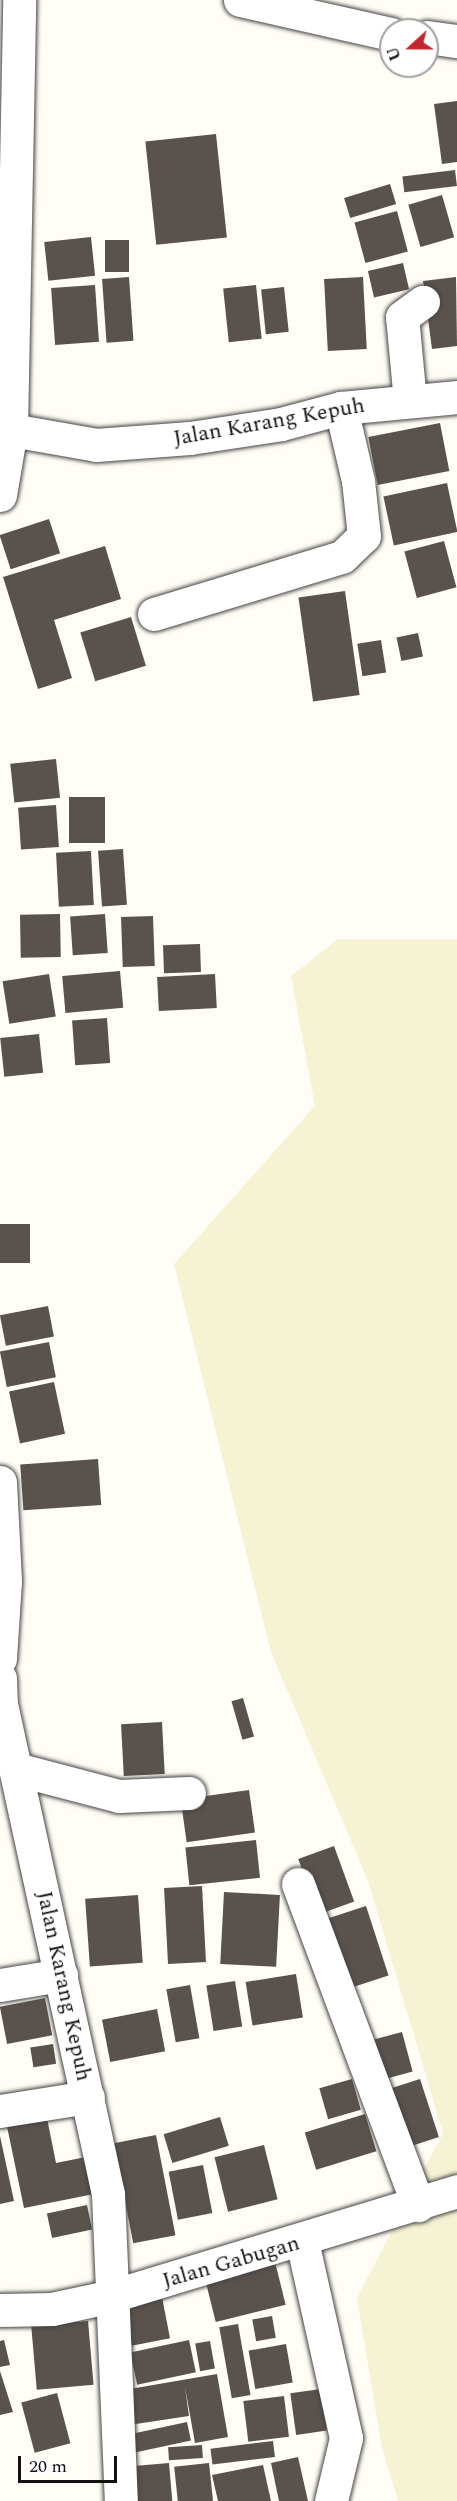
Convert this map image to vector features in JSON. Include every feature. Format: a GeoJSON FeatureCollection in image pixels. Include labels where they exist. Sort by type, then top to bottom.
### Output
{"type":"FeatureCollection","features":[{"type":"Feature","properties":{"kind":"street"},"geometry":{"type":"LineString","coordinates":[[0,495],[5,429],[19,0]]}},
{"type":"Feature","properties":{"kind":"street"},"geometry":{"type":"LineString","coordinates":[[240,0],[379,31]]}},
{"type":"Feature","properties":{"kind":"street"},"geometry":{"type":"LineString","coordinates":[[439,39],[457,41]]}},
{"type":"Feature","properties":{"kind":"street"},"geometry":{"type":"LineString","coordinates":[[410,401],[402,317],[423,302]]}},
{"type":"Feature","properties":{"kind":"street","name":"Jalan Karang Kepuh"},"geometry":{"type":"LineString","coordinates":[[5,429],[108,444],[269,426],[341,408],[457,397]]}},
{"type":"Feature","properties":{"kind":"street"},"geometry":{"type":"LineString","coordinates":[[154,614],[342,557],[364,536],[341,408]]}},
{"type":"Feature","properties":{"kind":"street"},"geometry":{"type":"LineString","coordinates":[[0,1482],[3,1524],[0,1659]]}},
{"type":"Feature","properties":{"kind":"street","name":"Jalan Karang Kepuh"},"geometry":{"type":"LineString","coordinates":[[0,1678],[16,1769],[108,2194],[121,2501]]}},
{"type":"Feature","properties":{"kind":"street"},"geometry":{"type":"LineString","coordinates":[[16,1769],[119,1796],[189,1793]]}},
{"type":"Feature","properties":{"kind":"street"},"geometry":{"type":"LineString","coordinates":[[298,1884],[418,2205]]}},
{"type":"Feature","properties":{"kind":"street"},"geometry":{"type":"LineString","coordinates":[[0,1984],[61,1975]]}},
{"type":"Feature","properties":{"kind":"street"},"geometry":{"type":"LineString","coordinates":[[0,2111],[88,2097]]}},
{"type":"Feature","properties":{"kind":"street","name":"Jalan Gabugan"},"geometry":{"type":"LineString","coordinates":[[0,2310],[52,2309],[112,2296],[302,2241],[457,2191]]}},
{"type":"Feature","properties":{"kind":"street"},"geometry":{"type":"LineString","coordinates":[[302,2241],[346,2438],[331,2501]]}},
{"type":"Feature","properties":{"kind":"shaded area"},"geometry":{"type":"Polygon","coordinates":[[[338,939],[457,939],[457,2501],[398,2501],[381,2444],[357,2298],[443,2133],[368,1881],[271,1652],[174,1264],[315,1106],[291,976],[338,939]]]}},
{"type":"Feature","properties":{"kind":"building"},"geometry":{"type":"Polygon","coordinates":[[[457,101],[457,162],[442,164],[434,104],[457,101]]]}},
{"type":"Feature","properties":{"kind":"building"},"geometry":{"type":"Polygon","coordinates":[[[216,134],[227,237],[156,245],[145,141],[216,134]]]}},
{"type":"Feature","properties":{"kind":"building"},"geometry":{"type":"Polygon","coordinates":[[[455,170],[457,186],[404,192],[402,176],[455,170]]]}},
{"type":"Feature","properties":{"kind":"building"},"geometry":{"type":"Polygon","coordinates":[[[390,184],[396,204],[350,218],[344,198],[390,184]]]}},
{"type":"Feature","properties":{"kind":"building"},"geometry":{"type":"Polygon","coordinates":[[[442,195],[454,237],[420,247],[408,205],[442,195]]]}},
{"type":"Feature","properties":{"kind":"building"},"geometry":{"type":"Polygon","coordinates":[[[397,211],[408,252],[365,263],[354,222],[397,211]]]}},
{"type":"Feature","properties":{"kind":"building"},"geometry":{"type":"Polygon","coordinates":[[[91,237],[95,276],[48,281],[44,242],[91,237]]]}},
{"type":"Feature","properties":{"kind":"building"},"geometry":{"type":"Polygon","coordinates":[[[105,240],[129,240],[129,272],[105,272],[105,240]]]}},
{"type":"Feature","properties":{"kind":"building"},"geometry":{"type":"Polygon","coordinates":[[[403,263],[409,289],[374,297],[368,271],[403,263]]]}},
{"type":"Feature","properties":{"kind":"building"},"geometry":{"type":"Polygon","coordinates":[[[129,277],[133,341],[107,343],[102,279],[129,277]]]}},
{"type":"Feature","properties":{"kind":"building"},"geometry":{"type":"Polygon","coordinates":[[[363,277],[367,349],[328,351],[324,279],[363,277]]]}},
{"type":"Feature","properties":{"kind":"building"},"geometry":{"type":"Polygon","coordinates":[[[456,277],[457,346],[432,349],[423,281],[456,277]]]}},
{"type":"Feature","properties":{"kind":"building"},"geometry":{"type":"Polygon","coordinates":[[[95,285],[99,342],[55,345],[51,288],[95,285]]]}},
{"type":"Feature","properties":{"kind":"building"},"geometry":{"type":"Polygon","coordinates":[[[256,285],[262,339],[229,342],[223,288],[256,285]]]}},
{"type":"Feature","properties":{"kind":"building"},"geometry":{"type":"Polygon","coordinates":[[[284,287],[289,332],[266,334],[261,289],[284,287]]]}},
{"type":"Feature","properties":{"kind":"building"},"geometry":{"type":"Polygon","coordinates":[[[440,423],[449,471],[378,485],[368,437],[440,423]]]}},
{"type":"Feature","properties":{"kind":"building"},"geometry":{"type":"Polygon","coordinates":[[[447,483],[457,532],[394,545],[383,497],[447,483]]]}},
{"type":"Feature","properties":{"kind":"building"},"geometry":{"type":"Polygon","coordinates":[[[49,519],[60,553],[11,569],[0,535],[49,519]]]}},
{"type":"Feature","properties":{"kind":"building"},"geometry":{"type":"Polygon","coordinates":[[[444,541],[456,587],[417,598],[404,552],[444,541]]]}},
{"type":"Feature","properties":{"kind":"building"},"geometry":{"type":"Polygon","coordinates":[[[105,546],[121,599],[54,620],[72,678],[38,689],[3,577],[105,546]]]}},
{"type":"Feature","properties":{"kind":"building"},"geometry":{"type":"Polygon","coordinates":[[[345,591],[360,695],[313,702],[298,598],[345,591]]]}},
{"type":"Feature","properties":{"kind":"building"},"geometry":{"type":"Polygon","coordinates":[[[131,617],[146,666],[95,681],[80,632],[131,617]]]}},
{"type":"Feature","properties":{"kind":"building"},"geometry":{"type":"Polygon","coordinates":[[[418,633],[423,656],[401,661],[396,638],[418,633]]]}},
{"type":"Feature","properties":{"kind":"building"},"geometry":{"type":"Polygon","coordinates":[[[381,640],[386,673],[362,676],[357,644],[381,640]]]}},
{"type":"Feature","properties":{"kind":"building"},"geometry":{"type":"Polygon","coordinates":[[[56,759],[60,798],[14,803],[10,764],[56,759]]]}},
{"type":"Feature","properties":{"kind":"building"},"geometry":{"type":"Polygon","coordinates":[[[69,797],[105,797],[105,843],[69,843],[69,797]]]}},
{"type":"Feature","properties":{"kind":"building"},"geometry":{"type":"Polygon","coordinates":[[[56,805],[59,847],[21,850],[18,808],[56,805]]]}},
{"type":"Feature","properties":{"kind":"building"},"geometry":{"type":"Polygon","coordinates":[[[123,849],[127,905],[102,907],[98,851],[123,849]]]}},
{"type":"Feature","properties":{"kind":"building"},"geometry":{"type":"Polygon","coordinates":[[[91,851],[94,905],[59,907],[56,853],[91,851]]]}},
{"type":"Feature","properties":{"kind":"building"},"geometry":{"type":"Polygon","coordinates":[[[60,914],[61,957],[21,958],[20,915],[60,914]]]}},
{"type":"Feature","properties":{"kind":"building"},"geometry":{"type":"Polygon","coordinates":[[[105,914],[108,953],[73,955],[70,916],[105,914]]]}},
{"type":"Feature","properties":{"kind":"building"},"geometry":{"type":"Polygon","coordinates":[[[153,916],[155,966],[123,967],[121,917],[153,916]]]}},
{"type":"Feature","properties":{"kind":"building"},"geometry":{"type":"Polygon","coordinates":[[[200,944],[201,972],[164,973],[163,945],[200,944]]]}},
{"type":"Feature","properties":{"kind":"building"},"geometry":{"type":"Polygon","coordinates":[[[120,971],[123,1008],[65,1013],[62,976],[120,971]]]}},
{"type":"Feature","properties":{"kind":"building"},"geometry":{"type":"Polygon","coordinates":[[[49,974],[56,1016],[9,1024],[3,981],[49,974]]]}},
{"type":"Feature","properties":{"kind":"building"},"geometry":{"type":"Polygon","coordinates":[[[215,974],[217,1008],[159,1011],[157,977],[215,974]]]}},
{"type":"Feature","properties":{"kind":"building"},"geometry":{"type":"Polygon","coordinates":[[[107,1018],[110,1063],[75,1065],[72,1020],[107,1018]]]}},
{"type":"Feature","properties":{"kind":"building"},"geometry":{"type":"Polygon","coordinates":[[[39,1034],[43,1073],[4,1077],[0,1038],[39,1034]]]}},
{"type":"Feature","properties":{"kind":"building"},"geometry":{"type":"Polygon","coordinates":[[[0,1224],[30,1224],[30,1263],[0,1263],[0,1224]]]}},
{"type":"Feature","properties":{"kind":"building"},"geometry":{"type":"Polygon","coordinates":[[[48,1306],[54,1336],[6,1346],[0,1315],[48,1306]]]}},
{"type":"Feature","properties":{"kind":"building"},"geometry":{"type":"Polygon","coordinates":[[[49,1342],[56,1377],[7,1387],[0,1352],[49,1342]]]}},
{"type":"Feature","properties":{"kind":"building"},"geometry":{"type":"Polygon","coordinates":[[[54,1382],[65,1434],[20,1443],[9,1392],[54,1382]]]}},
{"type":"Feature","properties":{"kind":"building"},"geometry":{"type":"Polygon","coordinates":[[[98,1459],[101,1505],[23,1510],[20,1464],[98,1459]]]}},
{"type":"Feature","properties":{"kind":"building"},"geometry":{"type":"Polygon","coordinates":[[[243,1698],[254,1736],[242,1740],[231,1701],[243,1698]]]}},
{"type":"Feature","properties":{"kind":"building"},"geometry":{"type":"Polygon","coordinates":[[[162,1722],[165,1774],[124,1776],[121,1724],[162,1722]]]}},
{"type":"Feature","properties":{"kind":"building"},"geometry":{"type":"Polygon","coordinates":[[[249,1790],[255,1833],[187,1842],[181,1800],[249,1790]]]}},
{"type":"Feature","properties":{"kind":"building"},"geometry":{"type":"Polygon","coordinates":[[[256,1840],[260,1878],[189,1885],[185,1847],[256,1840]]]}},
{"type":"Feature","properties":{"kind":"building"},"geometry":{"type":"Polygon","coordinates":[[[334,1846],[354,1901],[318,1914],[298,1859],[334,1846]]]}},
{"type":"Feature","properties":{"kind":"building"},"geometry":{"type":"Polygon","coordinates":[[[202,1886],[206,1962],[168,1964],[164,1888],[202,1886]]]}},
{"type":"Feature","properties":{"kind":"building"},"geometry":{"type":"Polygon","coordinates":[[[224,1892],[280,1895],[276,1967],[220,1964],[224,1892]]]}},
{"type":"Feature","properties":{"kind":"building"},"geometry":{"type":"Polygon","coordinates":[[[138,1895],[143,1963],[90,1967],[85,1899],[138,1895]]]}},
{"type":"Feature","properties":{"kind":"building"},"geometry":{"type":"Polygon","coordinates":[[[366,1906],[389,1975],[345,1990],[322,1920],[366,1906]]]}},
{"type":"Feature","properties":{"kind":"building"},"geometry":{"type":"Polygon","coordinates":[[[296,1974],[303,2017],[253,2025],[246,1982],[296,1974]]]}},
{"type":"Feature","properties":{"kind":"building"},"geometry":{"type":"Polygon","coordinates":[[[235,1981],[242,2026],[214,2031],[206,1986],[235,1981]]]}},
{"type":"Feature","properties":{"kind":"building"},"geometry":{"type":"Polygon","coordinates":[[[190,1985],[199,2038],[176,2042],[166,1989],[190,1985]]]}},
{"type":"Feature","properties":{"kind":"building"},"geometry":{"type":"Polygon","coordinates":[[[45,1998],[52,2035],[7,2044],[0,2007],[45,1998]]]}},
{"type":"Feature","properties":{"kind":"building"},"geometry":{"type":"Polygon","coordinates":[[[157,2009],[165,2051],[110,2062],[102,2020],[157,2009]]]}},
{"type":"Feature","properties":{"kind":"building"},"geometry":{"type":"Polygon","coordinates":[[[402,2032],[413,2072],[380,2080],[369,2041],[402,2032]]]}},
{"type":"Feature","properties":{"kind":"building"},"geometry":{"type":"Polygon","coordinates":[[[53,2044],[56,2064],[33,2067],[30,2048],[53,2044]]]}},
{"type":"Feature","properties":{"kind":"building"},"geometry":{"type":"Polygon","coordinates":[[[352,2079],[361,2110],[328,2119],[319,2088],[352,2079]]]}},
{"type":"Feature","properties":{"kind":"building"},"geometry":{"type":"Polygon","coordinates":[[[420,2079],[439,2137],[405,2148],[386,2090],[420,2079]]]}},
{"type":"Feature","properties":{"kind":"building"},"geometry":{"type":"Polygon","coordinates":[[[45,2108],[56,2163],[86,2157],[94,2194],[24,2208],[5,2117],[45,2108]]]}},
{"type":"Feature","properties":{"kind":"building"},"geometry":{"type":"Polygon","coordinates":[[[365,2114],[376,2151],[316,2170],[305,2132],[365,2114]]]}},
{"type":"Feature","properties":{"kind":"building"},"geometry":{"type":"Polygon","coordinates":[[[220,2117],[229,2146],[172,2163],[164,2134],[220,2117]]]}},
{"type":"Feature","properties":{"kind":"building"},"geometry":{"type":"Polygon","coordinates":[[[156,2135],[175,2235],[133,2243],[114,2143],[156,2135]]]}},
{"type":"Feature","properties":{"kind":"building"},"geometry":{"type":"Polygon","coordinates":[[[0,2136],[14,2201],[0,2204],[0,2136]]]}},
{"type":"Feature","properties":{"kind":"building"},"geometry":{"type":"Polygon","coordinates":[[[264,2145],[278,2199],[228,2212],[215,2157],[264,2145]]]}},
{"type":"Feature","properties":{"kind":"building"},"geometry":{"type":"Polygon","coordinates":[[[203,2165],[212,2213],[178,2220],[169,2172],[203,2165]]]}},
{"type":"Feature","properties":{"kind":"building"},"geometry":{"type":"Polygon","coordinates":[[[87,2205],[92,2229],[52,2238],[47,2214],[87,2205]]]}},
{"type":"Feature","properties":{"kind":"building"},"geometry":{"type":"Polygon","coordinates":[[[275,2262],[286,2305],[216,2322],[205,2279],[275,2262]]]}},
{"type":"Feature","properties":{"kind":"building"},"geometry":{"type":"Polygon","coordinates":[[[162,2297],[170,2338],[132,2346],[124,2304],[162,2297]]]}},
{"type":"Feature","properties":{"kind":"building"},"geometry":{"type":"Polygon","coordinates":[[[272,2316],[276,2338],[256,2341],[252,2319],[272,2316]]]}},
{"type":"Feature","properties":{"kind":"building"},"geometry":{"type":"Polygon","coordinates":[[[88,2321],[94,2385],[37,2390],[31,2326],[88,2321]]]}},
{"type":"Feature","properties":{"kind":"building"},"geometry":{"type":"Polygon","coordinates":[[[238,2324],[251,2395],[232,2398],[219,2327],[238,2324]]]}},
{"type":"Feature","properties":{"kind":"building"},"geometry":{"type":"Polygon","coordinates":[[[4,2340],[10,2365],[0,2367],[0,2341],[4,2340]]]}},
{"type":"Feature","properties":{"kind":"building"},"geometry":{"type":"Polygon","coordinates":[[[189,2340],[196,2372],[137,2385],[130,2352],[189,2340]]]}},
{"type":"Feature","properties":{"kind":"building"},"geometry":{"type":"Polygon","coordinates":[[[210,2341],[215,2369],[200,2371],[195,2344],[210,2341]]]}},
{"type":"Feature","properties":{"kind":"building"},"geometry":{"type":"Polygon","coordinates":[[[286,2344],[293,2382],[255,2389],[249,2351],[286,2344]]]}},
{"type":"Feature","properties":{"kind":"building"},"geometry":{"type":"Polygon","coordinates":[[[0,2371],[13,2412],[0,2415],[0,2371]]]}},
{"type":"Feature","properties":{"kind":"building"},"geometry":{"type":"Polygon","coordinates":[[[217,2374],[228,2437],[195,2443],[185,2387],[189,2416],[129,2425],[124,2390],[217,2374]]]}},
{"type":"Feature","properties":{"kind":"building"},"geometry":{"type":"Polygon","coordinates":[[[321,2389],[327,2431],[296,2435],[290,2393],[321,2389]]]}},
{"type":"Feature","properties":{"kind":"building"},"geometry":{"type":"Polygon","coordinates":[[[57,2393],[70,2443],[35,2453],[21,2403],[57,2393]]]}},
{"type":"Feature","properties":{"kind":"building"},"geometry":{"type":"Polygon","coordinates":[[[284,2396],[289,2437],[248,2442],[243,2401],[284,2396]]]}},
{"type":"Feature","properties":{"kind":"building"},"geometry":{"type":"Polygon","coordinates":[[[187,2422],[191,2441],[130,2453],[126,2435],[187,2422]]]}},
{"type":"Feature","properties":{"kind":"building"},"geometry":{"type":"Polygon","coordinates":[[[273,2441],[275,2457],[212,2465],[210,2449],[273,2441]]]}},
{"type":"Feature","properties":{"kind":"building"},"geometry":{"type":"Polygon","coordinates":[[[202,2445],[203,2458],[169,2460],[168,2447],[202,2445]]]}},
{"type":"Feature","properties":{"kind":"building"},"geometry":{"type":"Polygon","coordinates":[[[298,2457],[308,2501],[279,2501],[271,2463],[298,2457]]]}},
{"type":"Feature","properties":{"kind":"building"},"geometry":{"type":"Polygon","coordinates":[[[169,2463],[172,2501],[134,2501],[131,2466],[169,2463]]]}},
{"type":"Feature","properties":{"kind":"building"},"geometry":{"type":"Polygon","coordinates":[[[209,2463],[213,2501],[178,2501],[174,2467],[209,2463]]]}},
{"type":"Feature","properties":{"kind":"building"},"geometry":{"type":"Polygon","coordinates":[[[263,2465],[271,2501],[218,2501],[212,2475],[263,2465]]]}}]}
